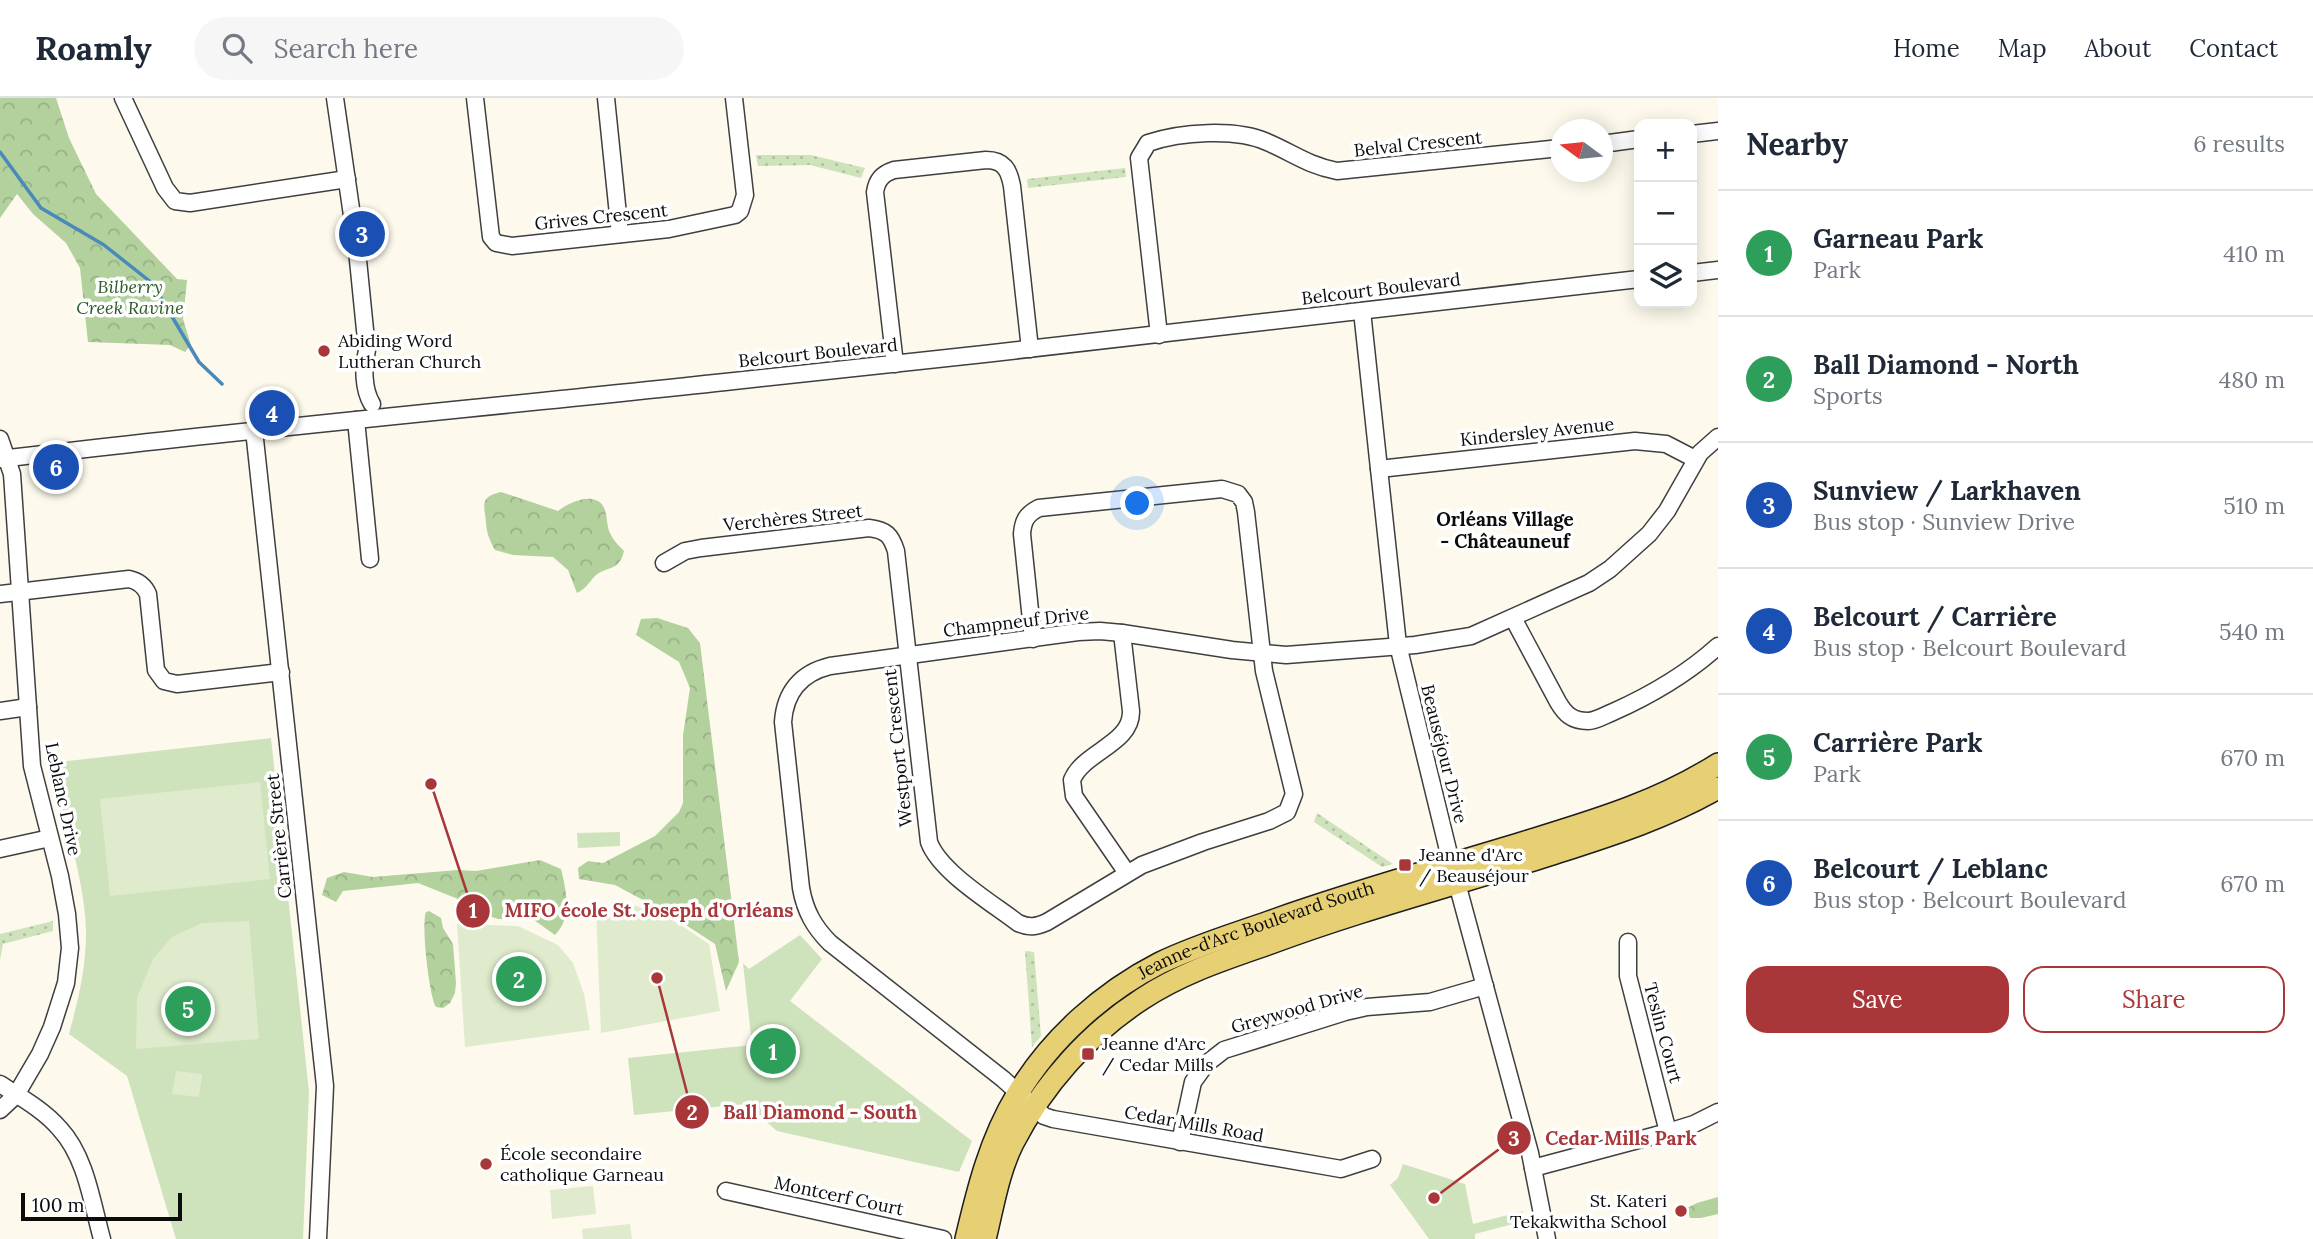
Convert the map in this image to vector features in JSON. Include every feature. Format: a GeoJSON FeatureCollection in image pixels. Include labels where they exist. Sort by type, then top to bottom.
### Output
{"type":"FeatureCollection","features":[{"type":"Feature","properties":{"kind":"main road","name":"Jeanne-d'Arc Boulevard South"},"geometry":{"type":"LineString","coordinates":[[966,1239],[989,1152],[1026,1100],[1087,1042],[1142,999],[1201,968],[1646,803],[1718,764]]}},
{"type":"Feature","properties":{"kind":"main road","name":"Jeanne-d'Arc Boulevard South"},"geometry":{"type":"LineString","coordinates":[[1455,874],[1639,825],[1675,811],[1718,788]]}},
{"type":"Feature","properties":{"kind":"main road","name":"Jeanne-d'Arc Boulevard South"},"geometry":{"type":"LineString","coordinates":[[985,1239],[1000,1175],[1026,1100]]}},
{"type":"Feature","properties":{"kind":"street"},"geometry":{"type":"LineString","coordinates":[[123,98],[165,188],[175,201],[190,203],[347,179]]}},
{"type":"Feature","properties":{"kind":"street"},"geometry":{"type":"LineString","coordinates":[[335,98],[367,350],[366,395],[373,411]]}},
{"type":"Feature","properties":{"kind":"street","name":"Grives Crescent"},"geometry":{"type":"LineString","coordinates":[[475,98],[489,229],[496,243],[512,246],[699,224],[728,218],[740,211],[746,195],[734,98]]}},
{"type":"Feature","properties":{"kind":"street"},"geometry":{"type":"LineString","coordinates":[[606,98],[620,234]]}},
{"type":"Feature","properties":{"kind":"street"},"geometry":{"type":"LineString","coordinates":[[1697,133],[1718,131]]}},
{"type":"Feature","properties":{"kind":"street","name":"Belval Crescent"},"geometry":{"type":"LineString","coordinates":[[1159,335],[1139,158],[1148,143],[1158,139],[1228,133],[1264,140],[1304,162],[1337,171],[1550,149]]}},
{"type":"Feature","properties":{"kind":"street"},"geometry":{"type":"LineString","coordinates":[[1613,143],[1634,140]]}},
{"type":"Feature","properties":{"kind":"street"},"geometry":{"type":"LineString","coordinates":[[895,364],[876,192],[879,180],[885,173],[920,167],[993,160],[1000,162],[1009,172],[1030,349]]}},
{"type":"Feature","properties":{"kind":"street"},"geometry":{"type":"LineString","coordinates":[[1697,273],[1718,271]]}},
{"type":"Feature","properties":{"kind":"street","name":"Belcourt Boulevard"},"geometry":{"type":"LineString","coordinates":[[3,459],[356,420],[373,411],[510,405],[1159,335],[1634,280]]}},
{"type":"Feature","properties":{"kind":"street","name":"Beauséjour Drive"},"geometry":{"type":"LineString","coordinates":[[1362,311],[1398,645],[1533,1168],[1547,1239]]}},
{"type":"Feature","properties":{"kind":"street"},"geometry":{"type":"LineString","coordinates":[[356,420],[370,559]]}},
{"type":"Feature","properties":{"kind":"street","name":"Carrière Street"},"geometry":{"type":"LineString","coordinates":[[254,430],[325,1086],[318,1239]]}},
{"type":"Feature","properties":{"kind":"street","name":"Champneuf Drive"},"geometry":{"type":"LineString","coordinates":[[1026,1100],[830,943],[813,923],[803,901],[783,722],[788,696],[797,684],[816,669],[1100,631],[1262,654],[1309,653],[1471,636],[1588,583],[1629,554],[1667,511],[1695,460],[1718,437]]}},
{"type":"Feature","properties":{"kind":"street","name":"Leblanc Drive"},"geometry":{"type":"LineString","coordinates":[[0,439],[3,459],[12,474],[32,766],[70,936],[66,983],[52,1027],[16,1095],[0,1111]]}},
{"type":"Feature","properties":{"kind":"street","name":"Kindersley Avenue"},"geometry":{"type":"LineString","coordinates":[[1379,469],[1635,441],[1666,444],[1695,460]]}},
{"type":"Feature","properties":{"kind":"street","name":"Westport Crescent"},"geometry":{"type":"LineString","coordinates":[[908,655],[927,832],[932,851],[938,860],[1018,923],[1027,927],[1037,927],[1047,922],[1127,873],[1287,812],[1294,794],[1274,716],[1262,654],[1247,512],[1238,494],[1222,489],[1039,508],[1031,512],[1025,519],[1022,534],[1033,639]]}},
{"type":"Feature","properties":{"kind":"street","name":"Verchères Street"},"geometry":{"type":"LineString","coordinates":[[664,563],[685,551],[701,548],[869,528],[883,530],[893,540],[896,551],[908,655]]}},
{"type":"Feature","properties":{"kind":"street"},"geometry":{"type":"LineString","coordinates":[[0,594],[129,579],[141,584],[148,594],[156,670],[159,677],[170,684],[281,672]]}},
{"type":"Feature","properties":{"kind":"street"},"geometry":{"type":"LineString","coordinates":[[1513,618],[1558,702],[1566,714],[1574,719],[1590,721],[1653,692],[1718,646]]}},
{"type":"Feature","properties":{"kind":"street"},"geometry":{"type":"LineString","coordinates":[[1122,633],[1130,723],[1119,737],[1083,763],[1072,780],[1074,796],[1127,873]]}},
{"type":"Feature","properties":{"kind":"street"},"geometry":{"type":"LineString","coordinates":[[0,711],[28,707]]}},
{"type":"Feature","properties":{"kind":"street"},"geometry":{"type":"LineString","coordinates":[[0,849],[50,838]]}},
{"type":"Feature","properties":{"kind":"street","name":"Teslin Court"},"geometry":{"type":"LineString","coordinates":[[1628,942],[1628,976],[1668,1132]]}},
{"type":"Feature","properties":{"kind":"street","name":"Greywood Drive"},"geometry":{"type":"LineString","coordinates":[[1180,1142],[1193,1082],[1206,1064],[1224,1050],[1345,1012],[1367,1007],[1430,1002],[1485,986]]}},
{"type":"Feature","properties":{"kind":"street"},"geometry":{"type":"LineString","coordinates":[[0,1084],[51,1120],[71,1144],[80,1163],[102,1239]]}},
{"type":"Feature","properties":{"kind":"street","name":"Cedar Mills Road"},"geometry":{"type":"LineString","coordinates":[[1026,1100],[1053,1119],[1180,1142],[1341,1169],[1372,1159]]}},
{"type":"Feature","properties":{"kind":"street"},"geometry":{"type":"LineString","coordinates":[[1533,1168],[1668,1132],[1694,1124],[1718,1112]]}},
{"type":"Feature","properties":{"kind":"street","name":"Montcerf Court"},"geometry":{"type":"LineString","coordinates":[[726,1191],[881,1232],[943,1239]]}},
{"type":"Feature","properties":{"kind":"green space","name":"Bilberry Creek Ravine"},"geometry":{"type":"Polygon","coordinates":[[[0,98],[56,98],[69,138],[96,194],[177,279],[187,280],[183,319],[191,345],[185,352],[170,345],[88,342],[80,268],[66,243],[33,214],[17,194],[0,218],[0,98]]]}},
{"type":"Feature","properties":{"kind":"green space"},"geometry":{"type":"Polygon","coordinates":[[[756,155],[811,155],[865,168],[861,178],[810,165],[758,166],[756,155]]]}},
{"type":"Feature","properties":{"kind":"green space"},"geometry":{"type":"Polygon","coordinates":[[[1125,168],[1126,177],[1028,188],[1027,179],[1125,168]]]}},
{"type":"Feature","properties":{"kind":"green space"},"geometry":{"type":"Polygon","coordinates":[[[501,492],[558,511],[580,500],[593,499],[599,502],[605,509],[611,536],[624,551],[622,558],[615,566],[599,573],[577,593],[568,570],[553,557],[513,555],[495,550],[487,530],[484,507],[489,497],[501,492]]]}},
{"type":"Feature","properties":{"kind":"green space"},"geometry":{"type":"Polygon","coordinates":[[[657,618],[688,628],[700,643],[739,962],[726,991],[715,944],[669,914],[615,885],[579,879],[578,868],[588,861],[603,863],[655,836],[679,812],[683,803],[683,735],[690,688],[679,662],[636,635],[641,619],[657,618]]]}},
{"type":"Feature","properties":{"kind":"green space"},"geometry":{"type":"Polygon","coordinates":[[[271,738],[309,1092],[303,1239],[176,1239],[127,1076],[69,1034],[83,972],[86,946],[85,913],[78,870],[50,763],[271,738]]]}},
{"type":"Feature","properties":{"kind":"green space"},"geometry":{"type":"Polygon","coordinates":[[[260,782],[270,879],[110,896],[100,799],[260,782]]]}},
{"type":"Feature","properties":{"kind":"green space"},"geometry":{"type":"Polygon","coordinates":[[[1317,813],[1393,864],[1382,867],[1314,822],[1317,813]]]}},
{"type":"Feature","properties":{"kind":"green space"},"geometry":{"type":"Polygon","coordinates":[[[620,832],[620,846],[578,848],[577,833],[620,832]]]}},
{"type":"Feature","properties":{"kind":"green space"},"geometry":{"type":"Polygon","coordinates":[[[540,860],[561,869],[565,886],[566,912],[561,928],[555,935],[534,920],[498,919],[476,912],[463,901],[418,883],[343,891],[336,902],[322,895],[327,878],[344,872],[373,877],[476,871],[540,860]]]}},
{"type":"Feature","properties":{"kind":"green space"},"geometry":{"type":"Polygon","coordinates":[[[634,905],[676,922],[709,944],[720,1011],[601,1033],[596,911],[634,905]]]}},
{"type":"Feature","properties":{"kind":"green space"},"geometry":{"type":"Polygon","coordinates":[[[426,912],[441,918],[443,928],[453,944],[455,993],[450,1003],[443,1008],[436,1007],[428,975],[424,930],[426,912]]]}},
{"type":"Feature","properties":{"kind":"green space"},"geometry":{"type":"Polygon","coordinates":[[[53,921],[53,931],[3,944],[0,960],[0,934],[53,921]]]}},
{"type":"Feature","properties":{"kind":"green space"},"geometry":{"type":"Polygon","coordinates":[[[249,921],[259,1039],[136,1049],[137,997],[153,959],[172,937],[202,923],[249,921]]]}},
{"type":"Feature","properties":{"kind":"green space"},"geometry":{"type":"Polygon","coordinates":[[[457,924],[518,926],[558,945],[573,963],[584,994],[590,1030],[465,1047],[457,924]]]}},
{"type":"Feature","properties":{"kind":"green space"},"geometry":{"type":"Polygon","coordinates":[[[800,935],[822,959],[790,1001],[972,1141],[959,1172],[777,1131],[746,1104],[634,1115],[628,1058],[752,1045],[743,963],[749,969],[800,935]]]}},
{"type":"Feature","properties":{"kind":"green space"},"geometry":{"type":"Polygon","coordinates":[[[1025,951],[1034,952],[1041,1036],[1032,1047],[1025,951]]]}},
{"type":"Feature","properties":{"kind":"green space"},"geometry":{"type":"Polygon","coordinates":[[[176,1071],[202,1074],[199,1097],[172,1094],[176,1071]]]}},
{"type":"Feature","properties":{"kind":"green space"},"geometry":{"type":"Polygon","coordinates":[[[1403,1164],[1465,1184],[1473,1224],[1523,1211],[1524,1221],[1475,1234],[1475,1239],[1429,1239],[1390,1185],[1398,1178],[1403,1164]]]}},
{"type":"Feature","properties":{"kind":"green space"},"geometry":{"type":"Polygon","coordinates":[[[593,1186],[596,1214],[552,1219],[550,1190],[593,1186]]]}},
{"type":"Feature","properties":{"kind":"green space"},"geometry":{"type":"Polygon","coordinates":[[[1718,1197],[1718,1214],[1690,1218],[1687,1208],[1718,1197]]]}},
{"type":"Feature","properties":{"kind":"green space"},"geometry":{"type":"Polygon","coordinates":[[[630,1224],[632,1239],[583,1239],[582,1229],[630,1224]]]}},
{"type":"Feature","properties":{"kind":"waterway"},"geometry":{"type":"LineString","coordinates":[[0,152],[41,208],[104,245],[152,283],[199,362],[222,384]]}},
{"type":"Feature","properties":{"kind":"place","name":"Sunview / Larkhaven"},"geometry":{"type":"Point","coordinates":[362,234]}},
{"type":"Feature","properties":{"kind":"place","name":"Abiding Word Lutheran Church"},"geometry":{"type":"Point","coordinates":[324,351]}},
{"type":"Feature","properties":{"kind":"place","name":"Belcourt / Carrière"},"geometry":{"type":"Point","coordinates":[272,413]}},
{"type":"Feature","properties":{"kind":"place","name":"Belcourt / Leblanc"},"geometry":{"type":"Point","coordinates":[56,467]}},
{"type":"Feature","properties":{"kind":"place","name":"MIFO école St. Joseph d'Orléans"},"geometry":{"type":"Point","coordinates":[431,784]}},
{"type":"Feature","properties":{"kind":"place","name":"Jeanne d'Arc / Beauséjour"},"geometry":{"type":"Point","coordinates":[1405,865]}},
{"type":"Feature","properties":{"kind":"place","name":"Ball Diamond - South"},"geometry":{"type":"Point","coordinates":[657,978]}},
{"type":"Feature","properties":{"kind":"place","name":"Ball Diamond - North"},"geometry":{"type":"Point","coordinates":[519,979]}},
{"type":"Feature","properties":{"kind":"place","name":"Carrière Park"},"geometry":{"type":"Point","coordinates":[188,1009]}},
{"type":"Feature","properties":{"kind":"place","name":"Garneau Park"},"geometry":{"type":"Point","coordinates":[773,1051]}},
{"type":"Feature","properties":{"kind":"place","name":"Jeanne d'Arc / Cedar Mills"},"geometry":{"type":"Point","coordinates":[1088,1054]}},
{"type":"Feature","properties":{"kind":"place","name":"École secondaire catholique Garneau"},"geometry":{"type":"Point","coordinates":[486,1164]}},
{"type":"Feature","properties":{"kind":"place","name":"Cedar Mills Park"},"geometry":{"type":"Point","coordinates":[1434,1198]}},
{"type":"Feature","properties":{"kind":"place","name":"St. Kateri Tekakwitha School"},"geometry":{"type":"Point","coordinates":[1681,1211]}},
{"type":"Feature","properties":{"kind":"district","name":"Orléans Village - Châteauneuf"},"geometry":{"type":"Point","coordinates":[1505,530]}}]}
